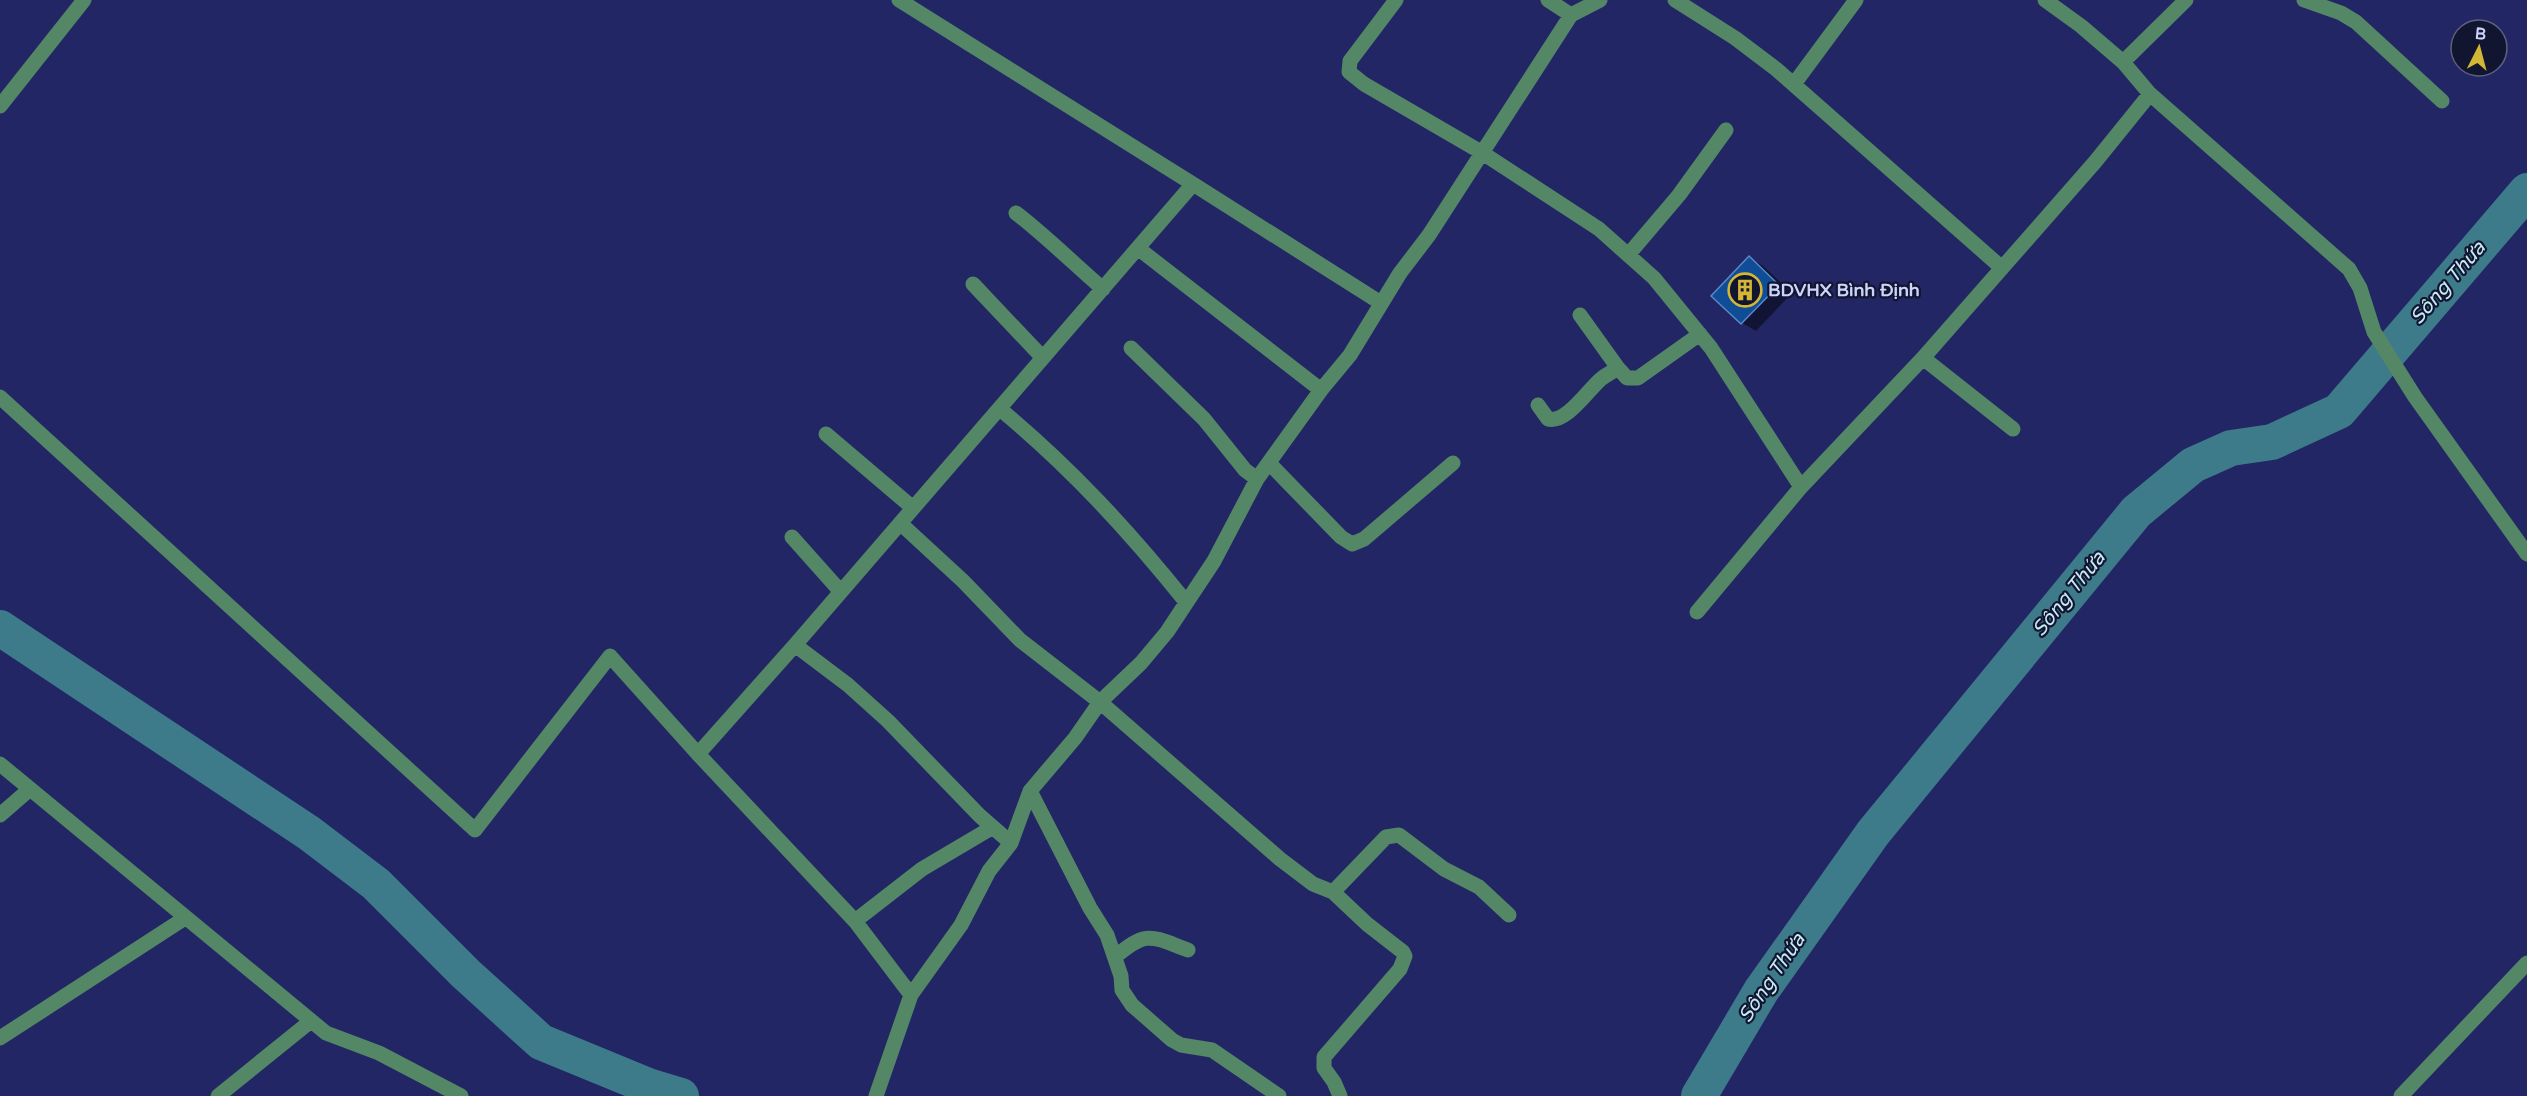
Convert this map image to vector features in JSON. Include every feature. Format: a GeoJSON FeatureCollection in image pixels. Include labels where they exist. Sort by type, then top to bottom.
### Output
{"type":"FeatureCollection","features":[{"type":"Feature","properties":{"kind":"street"},"geometry":{"type":"LineString","coordinates":[[0,106],[84,0]]}},
{"type":"Feature","properties":{"kind":"street"},"geometry":{"type":"LineString","coordinates":[[898,0],[1381,303]]}},
{"type":"Feature","properties":{"kind":"street"},"geometry":{"type":"LineString","coordinates":[[1396,0],[1350,61],[1348,72],[1364,84],[1481,152],[1599,229],[1654,278],[1700,334],[1800,488]]}},
{"type":"Feature","properties":{"kind":"street"},"geometry":{"type":"LineString","coordinates":[[1548,0],[1571,15]]}},
{"type":"Feature","properties":{"kind":"street"},"geometry":{"type":"LineString","coordinates":[[876,1096],[911,995],[961,925],[989,871],[1011,843],[1030,791],[1075,738],[1100,702],[1157,644],[1214,561],[1257,480],[1321,390],[1350,355],[1400,273],[1429,235],[1571,15],[1600,0]]}},
{"type":"Feature","properties":{"kind":"street"},"geometry":{"type":"LineString","coordinates":[[1675,0],[1735,38],[1794,84],[2002,268]]}},
{"type":"Feature","properties":{"kind":"street"},"geometry":{"type":"LineString","coordinates":[[1794,84],[1856,0]]}},
{"type":"Feature","properties":{"kind":"street"},"geometry":{"type":"LineString","coordinates":[[2045,0],[2081,26],[2123,62],[2150,94],[2349,269],[2360,288],[2374,332],[2415,397],[2527,554]]}},
{"type":"Feature","properties":{"kind":"street"},"geometry":{"type":"LineString","coordinates":[[2123,62],[2186,0]]}},
{"type":"Feature","properties":{"kind":"street"},"geometry":{"type":"LineString","coordinates":[[2304,0],[2341,13],[2356,22],[2442,100]]}},
{"type":"Feature","properties":{"kind":"street"},"geometry":{"type":"LineString","coordinates":[[1697,612],[1800,488],[1923,358],[2095,162],[2150,94]]}},
{"type":"Feature","properties":{"kind":"street"},"geometry":{"type":"LineString","coordinates":[[1628,255],[1678,195],[1726,130]]}},
{"type":"Feature","properties":{"kind":"street"},"geometry":{"type":"LineString","coordinates":[[698,754],[1139,249],[1193,184]]}},
{"type":"Feature","properties":{"kind":"street"},"geometry":{"type":"LineString","coordinates":[[1016,213],[1048,238],[1103,289]]}},
{"type":"Feature","properties":{"kind":"street"},"geometry":{"type":"LineString","coordinates":[[1139,249],[1321,390]]}},
{"type":"Feature","properties":{"kind":"street"},"geometry":{"type":"LineString","coordinates":[[973,284],[1043,358]]}},
{"type":"Feature","properties":{"kind":"street"},"geometry":{"type":"LineString","coordinates":[[1580,315],[1627,378],[1638,378],[1700,334]]}},
{"type":"Feature","properties":{"kind":"street"},"geometry":{"type":"LineString","coordinates":[[1131,348],[1204,420],[1245,470],[1257,480]]}},
{"type":"Feature","properties":{"kind":"street"},"geometry":{"type":"LineString","coordinates":[[1923,358],[2013,429]]}},
{"type":"Feature","properties":{"kind":"street"},"geometry":{"type":"LineString","coordinates":[[1538,405],[1548,419],[1556,420],[1565,415],[1602,379],[1618,368]]}},
{"type":"Feature","properties":{"kind":"street"},"geometry":{"type":"LineString","coordinates":[[0,398],[475,830],[610,656],[698,754],[855,921],[911,995]]}},
{"type":"Feature","properties":{"kind":"street"},"geometry":{"type":"LineString","coordinates":[[1000,409],[1051,453],[1119,520],[1186,602]]}},
{"type":"Feature","properties":{"kind":"street"},"geometry":{"type":"LineString","coordinates":[[826,434],[913,508]]}},
{"type":"Feature","properties":{"kind":"street"},"geometry":{"type":"LineString","coordinates":[[1269,463],[1341,537],[1352,544],[1364,539],[1453,463]]}},
{"type":"Feature","properties":{"kind":"street"},"geometry":{"type":"LineString","coordinates":[[900,523],[963,581],[1020,640],[1100,702],[1280,859],[1313,884],[1334,892],[1367,924],[1403,952],[1405,956],[1400,969],[1324,1057],[1324,1068],[1340,1096]]}},
{"type":"Feature","properties":{"kind":"street"},"geometry":{"type":"LineString","coordinates":[[792,537],[841,592]]}},
{"type":"Feature","properties":{"kind":"street"},"geometry":{"type":"LineString","coordinates":[[795,645],[848,685],[888,721],[1011,843]]}},
{"type":"Feature","properties":{"kind":"street"},"geometry":{"type":"LineString","coordinates":[[0,764],[326,1033],[379,1053],[461,1096]]}},
{"type":"Feature","properties":{"kind":"street"},"geometry":{"type":"LineString","coordinates":[[0,815],[30,789]]}},
{"type":"Feature","properties":{"kind":"street"},"geometry":{"type":"LineString","coordinates":[[1030,791],[1090,908],[1107,935],[1125,996],[1166,1035],[1181,1045],[1212,1050],[1279,1096]]}},
{"type":"Feature","properties":{"kind":"street"},"geometry":{"type":"LineString","coordinates":[[855,921],[922,868],[993,827]]}},
{"type":"Feature","properties":{"kind":"street"},"geometry":{"type":"LineString","coordinates":[[1334,892],[1386,837],[1399,835],[1444,869],[1479,887],[1509,915]]}},
{"type":"Feature","properties":{"kind":"street"},"geometry":{"type":"LineString","coordinates":[[0,1038],[185,918]]}},
{"type":"Feature","properties":{"kind":"street"},"geometry":{"type":"LineString","coordinates":[[1115,957],[1133,942],[1148,937],[1188,950]]}},
{"type":"Feature","properties":{"kind":"street"},"geometry":{"type":"LineString","coordinates":[[2401,1096],[2527,963]]}},
{"type":"Feature","properties":{"kind":"street"},"geometry":{"type":"LineString","coordinates":[[218,1096],[311,1021]]}},
{"type":"Feature","properties":{"kind":"building","name":"BDVHX Bình Định"},"geometry":{"type":"Polygon","coordinates":[[[1749,256],[1779,285],[1741,324],[1711,296],[1749,256]]]}},
{"type":"Feature","properties":{"kind":"waterway","name":"Sông Thứa"},"geometry":{"type":"LineString","coordinates":[[1699,1096],[1761,991],[1873,833],[2136,512],[2193,465],[2231,448],[2272,442],[2339,411],[2527,191]]}},
{"type":"Feature","properties":{"kind":"waterway"},"geometry":{"type":"LineString","coordinates":[[0,628],[309,833],[376,884],[466,974],[541,1042],[648,1086],[681,1096]]}},
{"type":"Feature","properties":{"kind":"place","name":"BDVHX Bình Định"},"geometry":{"type":"Point","coordinates":[1745,290]}}]}
